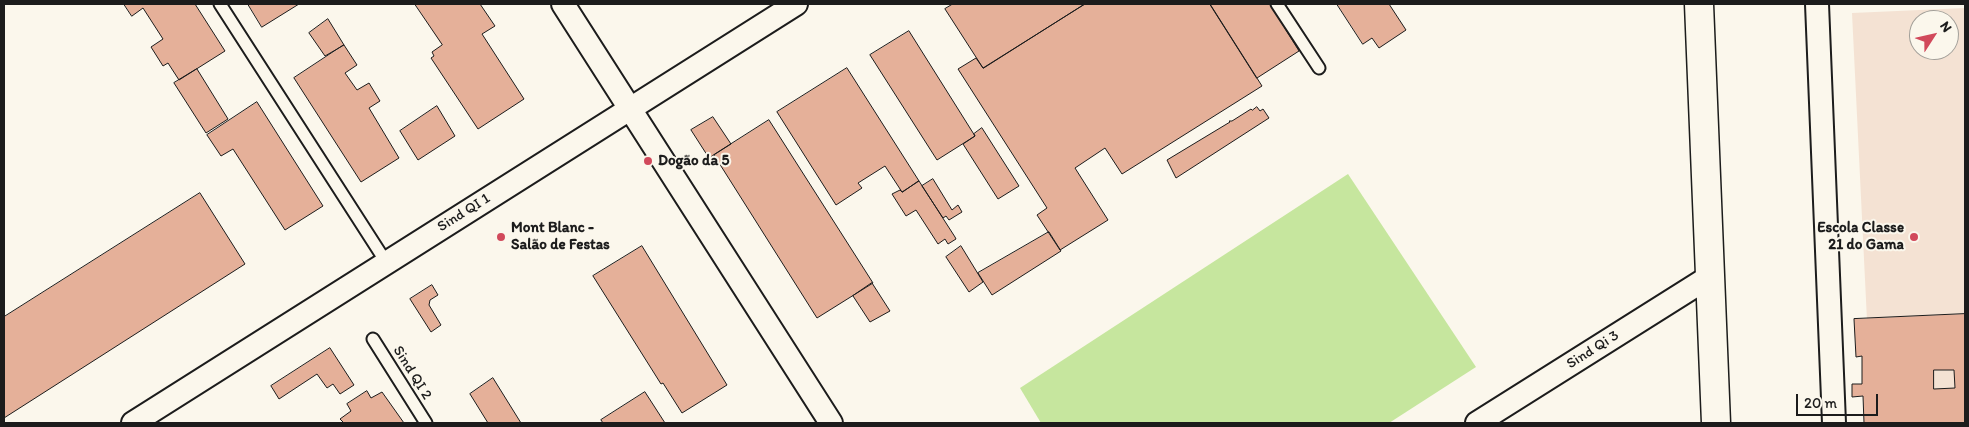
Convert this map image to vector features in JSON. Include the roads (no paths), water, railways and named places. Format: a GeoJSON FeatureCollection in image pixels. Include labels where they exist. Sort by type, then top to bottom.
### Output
{"type":"FeatureCollection","features":[{"type":"Feature","properties":{"kind":"main road"},"geometry":{"type":"LineString","coordinates":[[1699,4],[1716,423]]}},
{"type":"Feature","properties":{"kind":"street"},"geometry":{"type":"LineString","coordinates":[[564,4],[831,423]]}},
{"type":"Feature","properties":{"kind":"street","name":"Sind QI 1"},"geometry":{"type":"LineString","coordinates":[[133,423],[796,4]]}},
{"type":"Feature","properties":{"kind":"street"},"geometry":{"type":"LineString","coordinates":[[1817,4],[1834,423]]}},
{"type":"Feature","properties":{"kind":"street","name":"Sind Qi 3"},"geometry":{"type":"LineString","coordinates":[[1477,423],[1709,277]]}},
{"type":"Feature","properties":{"kind":"lane"},"geometry":{"type":"LineString","coordinates":[[220,4],[386,262]]}},
{"type":"Feature","properties":{"kind":"lane"},"geometry":{"type":"LineString","coordinates":[[1277,4],[1319,68]]}},
{"type":"Feature","properties":{"kind":"lane","name":"Sind QI 2"},"geometry":{"type":"LineString","coordinates":[[373,339],[426,423]]}},
{"type":"Feature","properties":{"kind":"place","name":"Dogão da 5"},"geometry":{"type":"Point","coordinates":[648,161]}},
{"type":"Feature","properties":{"kind":"place","name":"Mont Blanc - Salão de Festas"},"geometry":{"type":"Point","coordinates":[501,237]}},
{"type":"Feature","properties":{"kind":"place","name":"Escola Classe 21 do Gama"},"geometry":{"type":"Point","coordinates":[1914,237]}}]}
